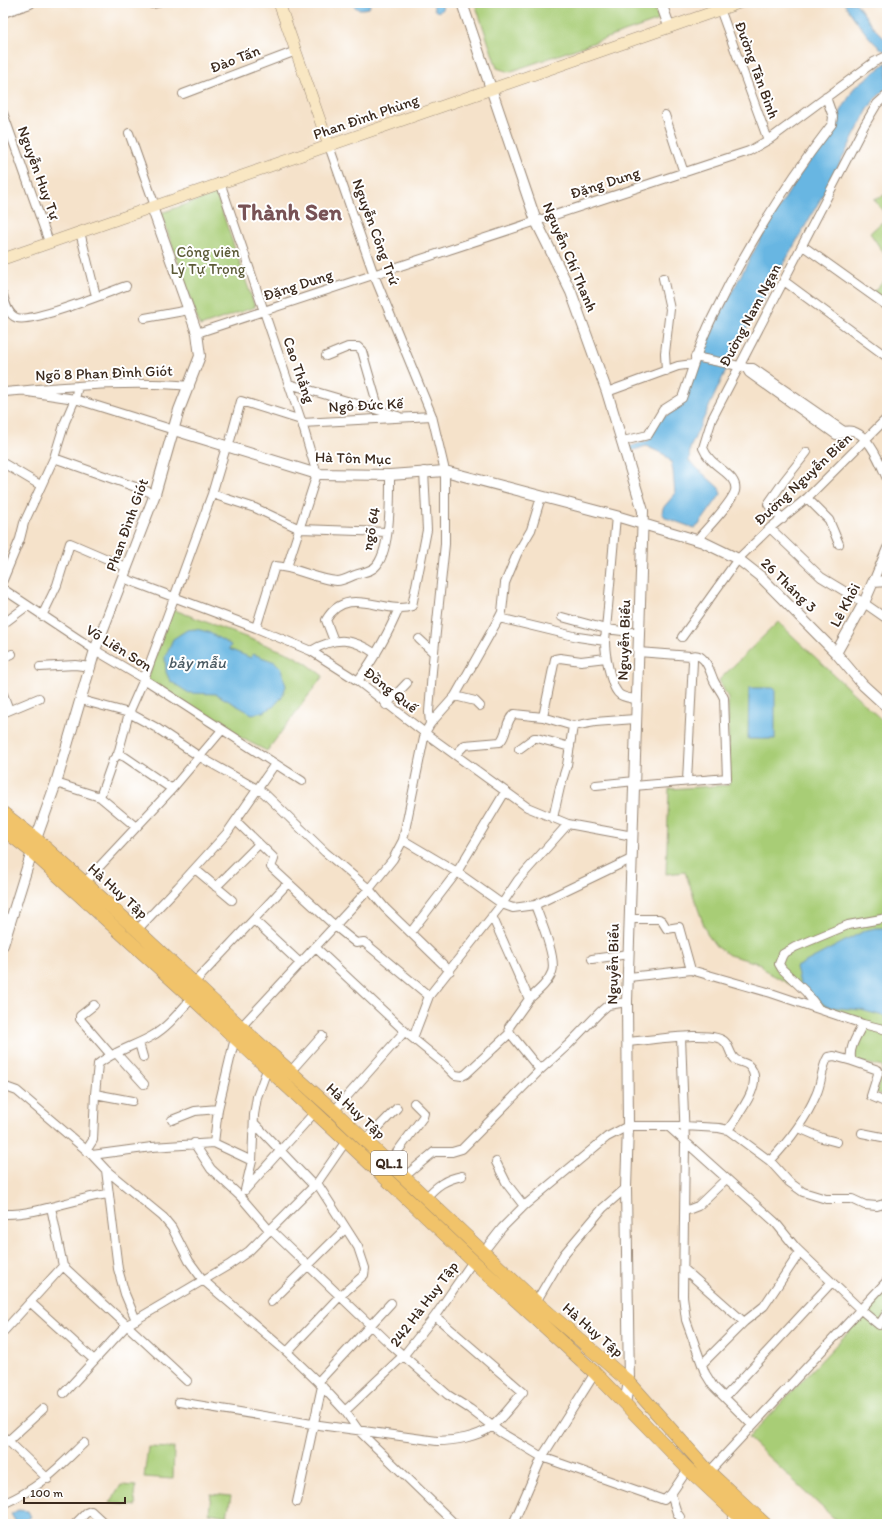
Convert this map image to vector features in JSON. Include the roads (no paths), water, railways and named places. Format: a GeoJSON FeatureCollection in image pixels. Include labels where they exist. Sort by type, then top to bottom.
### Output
{"type":"FeatureCollection","features":[{"type":"Feature","properties":{"kind":"main road","name":"Nguyễn Công Trứ"},"geometry":{"type":"LineString","coordinates":[[280,3],[329,146]]}},
{"type":"Feature","properties":{"kind":"main road","name":"Phan Đình Phùng"},"geometry":{"type":"LineString","coordinates":[[3,259],[220,182],[493,90],[669,26],[739,3]]}},
{"type":"Feature","properties":{"kind":"main road","name":"Hà Huy Tập"},"geometry":{"type":"LineString","coordinates":[[3,813],[36,839],[85,882],[194,983],[268,1067],[472,1262],[595,1373],[688,1469],[732,1518],[747,1524]]}},
{"type":"Feature","properties":{"kind":"main road","name":"Hà Huy Tập"},"geometry":{"type":"LineString","coordinates":[[3,829],[32,852],[192,998],[290,1072],[334,1112],[536,1302],[629,1382],[709,1472],[765,1524]]}},
{"type":"Feature","properties":{"kind":"street"},"geometry":{"type":"LineString","coordinates":[[3,12],[30,3]]}},
{"type":"Feature","properties":{"kind":"street","name":"Nguyễn Chí Thanh"},"geometry":{"type":"LineString","coordinates":[[462,3],[493,90],[536,221],[571,292],[607,392],[623,441],[643,512],[643,525]]}},
{"type":"Feature","properties":{"kind":"street"},"geometry":{"type":"LineString","coordinates":[[661,3],[669,26]]}},
{"type":"Feature","properties":{"kind":"street","name":"Đường Tân Bình"},"geometry":{"type":"LineString","coordinates":[[720,9],[768,140]]}},
{"type":"Feature","properties":{"kind":"street","name":"Đào Tấn"},"geometry":{"type":"LineString","coordinates":[[183,94],[296,51]]}},
{"type":"Feature","properties":{"kind":"street","name":"Đặng Dung"},"geometry":{"type":"LineString","coordinates":[[197,333],[749,151],[768,140],[874,62],[887,56]]}},
{"type":"Feature","properties":{"kind":"street","name":"Đường Nam Ngạn"},"geometry":{"type":"LineString","coordinates":[[696,540],[730,500],[735,491],[736,485],[732,479],[707,457],[703,448],[712,419],[864,126],[878,104],[887,95]]}},
{"type":"Feature","properties":{"kind":"street"},"geometry":{"type":"LineString","coordinates":[[623,441],[648,435],[663,410],[682,398],[712,318],[760,228],[798,168],[832,124],[833,117],[826,98]]}},
{"type":"Feature","properties":{"kind":"street","name":"Nguyễn Huy Tự"},"geometry":{"type":"LineString","coordinates":[[3,113],[49,242]]}},
{"type":"Feature","properties":{"kind":"street"},"geometry":{"type":"LineString","coordinates":[[665,115],[684,173]]}},
{"type":"Feature","properties":{"kind":"street"},"geometry":{"type":"LineString","coordinates":[[129,134],[153,206]]}},
{"type":"Feature","properties":{"kind":"street","name":"Nguyễn Công Trứ"},"geometry":{"type":"LineString","coordinates":[[329,146],[374,275],[432,416],[445,471],[445,544],[429,712],[430,724]]}},
{"type":"Feature","properties":{"kind":"street","name":"Cao Thắng"},"geometry":{"type":"LineString","coordinates":[[220,182],[302,421],[317,474]]}},
{"type":"Feature","properties":{"kind":"street","name":"Phan Đình Giót"},"geometry":{"type":"LineString","coordinates":[[3,945],[36,839],[56,783],[95,650],[155,494],[179,410],[190,386],[200,356],[197,333],[153,206]]}},
{"type":"Feature","properties":{"kind":"street"},"geometry":{"type":"LineString","coordinates":[[80,232],[96,296]]}},
{"type":"Feature","properties":{"kind":"street"},"geometry":{"type":"LineString","coordinates":[[802,246],[887,306]]}},
{"type":"Feature","properties":{"kind":"street"},"geometry":{"type":"LineString","coordinates":[[663,278],[670,309],[665,353],[666,371]]}},
{"type":"Feature","properties":{"kind":"street"},"geometry":{"type":"LineString","coordinates":[[784,281],[887,356]]}},
{"type":"Feature","properties":{"kind":"street"},"geometry":{"type":"LineString","coordinates":[[3,295],[11,314],[21,319],[31,318],[126,286]]}},
{"type":"Feature","properties":{"kind":"street"},"geometry":{"type":"LineString","coordinates":[[145,318],[189,310]]}},
{"type":"Feature","properties":{"kind":"street"},"geometry":{"type":"LineString","coordinates":[[326,356],[348,347],[358,347],[362,351],[380,410]]}},
{"type":"Feature","properties":{"kind":"street"},"geometry":{"type":"LineString","coordinates":[[607,392],[696,360],[753,368],[844,431],[851,430],[856,432],[874,449],[887,479]]}},
{"type":"Feature","properties":{"kind":"street","name":"Ngõ 8 Phan Đình Giót"},"geometry":{"type":"LineString","coordinates":[[19,390],[156,383],[190,386]]}},
{"type":"Feature","properties":{"kind":"street"},"geometry":{"type":"LineString","coordinates":[[289,384],[404,417]]}},
{"type":"Feature","properties":{"kind":"street"},"geometry":{"type":"LineString","coordinates":[[3,580],[20,538],[24,523],[40,485],[54,458],[65,422],[75,399],[78,386]]}},
{"type":"Feature","properties":{"kind":"street"},"geometry":{"type":"LineString","coordinates":[[3,392],[19,390]]}},
{"type":"Feature","properties":{"kind":"street","name":"Hà Tôn Mục"},"geometry":{"type":"LineString","coordinates":[[19,390],[75,399],[227,448],[317,474],[390,474],[445,471],[616,516],[643,525]]}},
{"type":"Feature","properties":{"kind":"street"},"geometry":{"type":"LineString","coordinates":[[100,797],[113,760],[118,754],[129,713],[144,679],[212,494],[241,400],[302,421]]}},
{"type":"Feature","properties":{"kind":"street","name":"Ngô Đức Kế"},"geometry":{"type":"LineString","coordinates":[[302,421],[432,416]]}},
{"type":"Feature","properties":{"kind":"street","name":"Đường Nguyễn Biên"},"geometry":{"type":"LineString","coordinates":[[682,637],[738,559],[770,528],[807,498],[887,418]]}},
{"type":"Feature","properties":{"kind":"street"},"geometry":{"type":"LineString","coordinates":[[783,519],[768,504],[807,452]]}},
{"type":"Feature","properties":{"kind":"street"},"geometry":{"type":"LineString","coordinates":[[54,458],[155,494]]}},
{"type":"Feature","properties":{"kind":"street"},"geometry":{"type":"LineString","coordinates":[[3,463],[40,485]]}},
{"type":"Feature","properties":{"kind":"street"},"geometry":{"type":"LineString","coordinates":[[334,641],[326,620],[337,607],[358,602],[369,602],[405,609],[412,606],[416,595],[416,582],[421,566],[427,530],[424,471]]}},
{"type":"Feature","properties":{"kind":"street"},"geometry":{"type":"LineString","coordinates":[[256,628],[275,566],[287,567],[317,474]]}},
{"type":"Feature","properties":{"kind":"street","name":"ngõ 64"},"geometry":{"type":"LineString","coordinates":[[287,567],[309,576],[339,581],[371,570],[377,565],[382,552],[390,507],[390,474]]}},
{"type":"Feature","properties":{"kind":"street"},"geometry":{"type":"LineString","coordinates":[[212,494],[255,508],[300,529],[386,532]]}},
{"type":"Feature","properties":{"kind":"street"},"geometry":{"type":"LineString","coordinates":[[214,1143],[218,1109],[238,1033],[315,946],[369,889],[393,859],[403,840],[424,734],[430,724],[455,696],[502,612],[505,584],[517,554],[531,530],[542,497]]}},
{"type":"Feature","properties":{"kind":"street"},"geometry":{"type":"LineString","coordinates":[[807,498],[829,520],[839,544]]}},
{"type":"Feature","properties":{"kind":"street"},"geometry":{"type":"LineString","coordinates":[[616,516],[605,641],[606,658],[618,693],[623,697],[636,699]]}},
{"type":"Feature","properties":{"kind":"street","name":"26 Tháng 3"},"geometry":{"type":"LineString","coordinates":[[643,525],[696,540],[738,559],[762,577],[836,653],[863,686],[887,707]]}},
{"type":"Feature","properties":{"kind":"street","name":"Nguyễn Biểu"},"geometry":{"type":"LineString","coordinates":[[625,1403],[629,1382],[626,1188],[628,1126],[627,1002],[633,836],[635,719],[643,525]]}},
{"type":"Feature","properties":{"kind":"street"},"geometry":{"type":"LineString","coordinates":[[770,528],[821,577],[887,619]]}},
{"type":"Feature","properties":{"kind":"street"},"geometry":{"type":"LineString","coordinates":[[42,616],[57,585],[70,543],[126,567]]}},
{"type":"Feature","properties":{"kind":"street"},"geometry":{"type":"LineString","coordinates":[[873,582],[887,548]]}},
{"type":"Feature","properties":{"kind":"street","name":"Đồng Quế"},"geometry":{"type":"LineString","coordinates":[[123,578],[256,628],[312,651],[358,682],[424,734],[527,807],[568,824],[633,836]]}},
{"type":"Feature","properties":{"kind":"street","name":"Lê Khôi"},"geometry":{"type":"LineString","coordinates":[[836,653],[864,603],[873,582],[887,581]]}},
{"type":"Feature","properties":{"kind":"street","name":"Võ Liên Sơn"},"geometry":{"type":"LineString","coordinates":[[3,589],[42,616],[144,679],[302,781]]}},
{"type":"Feature","properties":{"kind":"street"},"geometry":{"type":"LineString","coordinates":[[3,624],[28,606]]}},
{"type":"Feature","properties":{"kind":"street"},"geometry":{"type":"LineString","coordinates":[[358,682],[390,629],[399,608]]}},
{"type":"Feature","properties":{"kind":"street"},"geometry":{"type":"LineString","coordinates":[[562,617],[606,628],[639,633]]}},
{"type":"Feature","properties":{"kind":"street"},"geometry":{"type":"LineString","coordinates":[[499,618],[578,637],[605,641]]}},
{"type":"Feature","properties":{"kind":"street"},"geometry":{"type":"LineString","coordinates":[[418,639],[434,653]]}},
{"type":"Feature","properties":{"kind":"street"},"geometry":{"type":"LineString","coordinates":[[312,651],[323,644],[340,640],[362,644],[376,654]]}},
{"type":"Feature","properties":{"kind":"street"},"geometry":{"type":"LineString","coordinates":[[596,786],[634,783],[687,782],[726,778],[724,698],[721,689],[715,683],[707,664],[700,656],[695,654],[692,656],[638,652]]}},
{"type":"Feature","properties":{"kind":"street"},"geometry":{"type":"LineString","coordinates":[[3,658],[12,654]]}},
{"type":"Feature","properties":{"kind":"street"},"geometry":{"type":"LineString","coordinates":[[687,782],[692,656]]}},
{"type":"Feature","properties":{"kind":"street"},"geometry":{"type":"LineString","coordinates":[[543,717],[555,659],[581,660],[606,658]]}},
{"type":"Feature","properties":{"kind":"street"},"geometry":{"type":"LineString","coordinates":[[40,667],[75,665],[91,667]]}},
{"type":"Feature","properties":{"kind":"street"},"geometry":{"type":"LineString","coordinates":[[386,705],[408,683]]}},
{"type":"Feature","properties":{"kind":"street"},"geometry":{"type":"LineString","coordinates":[[3,694],[6,712],[39,698]]}},
{"type":"Feature","properties":{"kind":"street"},"geometry":{"type":"LineString","coordinates":[[455,696],[475,701],[480,706]]}},
{"type":"Feature","properties":{"kind":"street"},"geometry":{"type":"LineString","coordinates":[[81,700],[129,713],[155,727],[200,757],[256,790],[264,793],[325,852],[369,889],[385,908],[450,971]]}},
{"type":"Feature","properties":{"kind":"street"},"geometry":{"type":"LineString","coordinates":[[455,755],[465,746],[500,742],[503,738],[509,718],[514,714],[543,717],[573,726],[595,722],[635,719]]}},
{"type":"Feature","properties":{"kind":"street"},"geometry":{"type":"LineString","coordinates":[[553,818],[560,787],[567,766],[573,726]]}},
{"type":"Feature","properties":{"kind":"street"},"geometry":{"type":"LineString","coordinates":[[85,882],[172,789],[222,730]]}},
{"type":"Feature","properties":{"kind":"street"},"geometry":{"type":"LineString","coordinates":[[519,749],[537,738],[570,747]]}},
{"type":"Feature","properties":{"kind":"street"},"geometry":{"type":"LineString","coordinates":[[118,754],[125,757],[172,789]]}},
{"type":"Feature","properties":{"kind":"street"},"geometry":{"type":"LineString","coordinates":[[137,930],[195,869],[236,821],[275,764]]}},
{"type":"Feature","properties":{"kind":"street"},"geometry":{"type":"LineString","coordinates":[[56,783],[100,797],[136,827]]}},
{"type":"Feature","properties":{"kind":"street"},"geometry":{"type":"LineString","coordinates":[[411,932],[457,872],[505,792]]}},
{"type":"Feature","properties":{"kind":"street"},"geometry":{"type":"LineString","coordinates":[[236,821],[273,857],[274,859],[271,867],[335,926],[356,943],[364,942],[430,996]]}},
{"type":"Feature","properties":{"kind":"street"},"geometry":{"type":"LineString","coordinates":[[413,1038],[430,996],[502,904],[518,880],[568,824]]}},
{"type":"Feature","properties":{"kind":"street"},"geometry":{"type":"LineString","coordinates":[[403,840],[457,872],[502,904],[513,908],[535,905],[632,859]]}},
{"type":"Feature","properties":{"kind":"street"},"geometry":{"type":"LineString","coordinates":[[216,887],[259,844]]}},
{"type":"Feature","properties":{"kind":"street"},"geometry":{"type":"LineString","coordinates":[[195,869],[232,900]]}},
{"type":"Feature","properties":{"kind":"street"},"geometry":{"type":"LineString","coordinates":[[194,983],[288,883]]}},
{"type":"Feature","properties":{"kind":"street"},"geometry":{"type":"LineString","coordinates":[[535,905],[549,945],[552,971],[544,984],[530,999],[509,1027],[510,1034],[540,1070]]}},
{"type":"Feature","properties":{"kind":"street"},"geometry":{"type":"LineString","coordinates":[[492,916],[530,999]]}},
{"type":"Feature","properties":{"kind":"street"},"geometry":{"type":"LineString","coordinates":[[818,1008],[782,969],[779,964],[783,954],[795,947],[848,925],[887,918]]}},
{"type":"Feature","properties":{"kind":"street"},"geometry":{"type":"LineString","coordinates":[[629,919],[659,919],[667,929],[679,927],[691,970]]}},
{"type":"Feature","properties":{"kind":"street"},"geometry":{"type":"LineString","coordinates":[[254,920],[300,963]]}},
{"type":"Feature","properties":{"kind":"street"},"geometry":{"type":"LineString","coordinates":[[315,946],[405,1031],[455,1075],[462,1076],[475,1067],[510,1034]]}},
{"type":"Feature","properties":{"kind":"street"},"geometry":{"type":"LineString","coordinates":[[592,959],[628,954]]}},
{"type":"Feature","properties":{"kind":"street"},"geometry":{"type":"LineString","coordinates":[[629,977],[691,970],[726,979],[863,1024],[887,1030]]}},
{"type":"Feature","properties":{"kind":"street"},"geometry":{"type":"LineString","coordinates":[[89,1153],[94,1140],[94,1094],[98,1064],[114,1054],[154,1035],[166,1026],[192,998]]}},
{"type":"Feature","properties":{"kind":"street"},"geometry":{"type":"LineString","coordinates":[[404,1177],[434,1152],[452,1152],[462,1149],[540,1070],[569,1044],[608,1005],[627,1002]]}},
{"type":"Feature","properties":{"kind":"street"},"geometry":{"type":"LineString","coordinates":[[94,1005],[80,1016],[80,1019],[144,1084]]}},
{"type":"Feature","properties":{"kind":"street"},"geometry":{"type":"LineString","coordinates":[[852,1061],[851,1053],[863,1024]]}},
{"type":"Feature","properties":{"kind":"street"},"geometry":{"type":"LineString","coordinates":[[334,1112],[405,1031]]}},
{"type":"Feature","properties":{"kind":"street"},"geometry":{"type":"LineString","coordinates":[[290,1072],[322,1036]]}},
{"type":"Feature","properties":{"kind":"street"},"geometry":{"type":"LineString","coordinates":[[628,1042],[698,1036],[716,1038],[725,1042],[734,1059],[748,1065],[754,1081],[750,1096],[728,1130]]}},
{"type":"Feature","properties":{"kind":"street"},"geometry":{"type":"LineString","coordinates":[[682,1037],[685,1142],[683,1296],[686,1320],[705,1373],[713,1386],[752,1425]]}},
{"type":"Feature","properties":{"kind":"street"},"geometry":{"type":"LineString","coordinates":[[139,1043],[143,1057]]}},
{"type":"Feature","properties":{"kind":"street"},"geometry":{"type":"LineString","coordinates":[[770,1161],[799,1128],[817,1094],[825,1062],[828,1057],[834,1056],[878,1070],[871,1096],[887,1103]]}},
{"type":"Feature","properties":{"kind":"street"},"geometry":{"type":"LineString","coordinates":[[243,1193],[252,1161],[257,1097],[268,1067]]}},
{"type":"Feature","properties":{"kind":"street"},"geometry":{"type":"LineString","coordinates":[[3,1086],[17,1091],[89,1153],[106,1170],[163,1217],[172,1228],[189,1261],[203,1280],[287,1352],[345,1411],[359,1431],[455,1524]]}},
{"type":"Feature","properties":{"kind":"street"},"geometry":{"type":"LineString","coordinates":[[94,1094],[132,1101]]}},
{"type":"Feature","properties":{"kind":"street"},"geometry":{"type":"LineString","coordinates":[[389,1163],[423,1117],[424,1113],[414,1103]]}},
{"type":"Feature","properties":{"kind":"street"},"geometry":{"type":"LineString","coordinates":[[365,1141],[397,1108]]}},
{"type":"Feature","properties":{"kind":"street"},"geometry":{"type":"LineString","coordinates":[[172,1120],[195,1112],[218,1109]]}},
{"type":"Feature","properties":{"kind":"street"},"geometry":{"type":"LineString","coordinates":[[243,1193],[315,1112]]}},
{"type":"Feature","properties":{"kind":"street"},"geometry":{"type":"LineString","coordinates":[[254,1124],[316,1185],[358,1247],[365,1268],[364,1275],[340,1296],[287,1352]]}},
{"type":"Feature","properties":{"kind":"street"},"geometry":{"type":"LineString","coordinates":[[484,1252],[502,1228],[524,1206],[607,1137],[628,1126],[684,1126],[728,1130],[770,1161],[789,1182],[803,1192],[826,1199],[852,1199],[865,1205],[877,1206],[887,1203]]}},
{"type":"Feature","properties":{"kind":"street"},"geometry":{"type":"LineString","coordinates":[[669,1127],[775,1222],[800,1252],[861,1310],[879,1325],[887,1314]]}},
{"type":"Feature","properties":{"kind":"street"},"geometry":{"type":"LineString","coordinates":[[799,1128],[822,1138],[837,1142]]}},
{"type":"Feature","properties":{"kind":"street"},"geometry":{"type":"LineString","coordinates":[[862,1133],[887,1138]]}},
{"type":"Feature","properties":{"kind":"street"},"geometry":{"type":"LineString","coordinates":[[64,1393],[127,1325],[203,1280],[249,1250],[316,1185],[346,1141]]}},
{"type":"Feature","properties":{"kind":"street"},"geometry":{"type":"LineString","coordinates":[[89,1153],[214,1143],[252,1161]]}},
{"type":"Feature","properties":{"kind":"street"},"geometry":{"type":"LineString","coordinates":[[194,1144],[210,1169],[243,1193],[270,1231],[370,1324],[448,1394],[516,1443],[542,1457],[664,1500],[671,1494],[688,1469]]}},
{"type":"Feature","properties":{"kind":"street"},"geometry":{"type":"LineString","coordinates":[[496,1162],[507,1184],[524,1206]]}},
{"type":"Feature","properties":{"kind":"street"},"geometry":{"type":"LineString","coordinates":[[106,1170],[118,1269],[125,1294],[136,1320]]}},
{"type":"Feature","properties":{"kind":"street"},"geometry":{"type":"LineString","coordinates":[[426,1198],[433,1189],[449,1178],[462,1176]]}},
{"type":"Feature","properties":{"kind":"street"},"geometry":{"type":"LineString","coordinates":[[685,1211],[698,1206],[726,1179]]}},
{"type":"Feature","properties":{"kind":"street"},"geometry":{"type":"LineString","coordinates":[[536,1302],[564,1254],[573,1242],[603,1208],[626,1188]]}},
{"type":"Feature","properties":{"kind":"street"},"geometry":{"type":"LineString","coordinates":[[3,1214],[17,1214],[52,1207],[94,1195],[109,1194]]}},
{"type":"Feature","properties":{"kind":"street"},"geometry":{"type":"LineString","coordinates":[[52,1207],[63,1266],[187,1381]]}},
{"type":"Feature","properties":{"kind":"street"},"geometry":{"type":"LineString","coordinates":[[271,1302],[346,1229]]}},
{"type":"Feature","properties":{"kind":"street"},"geometry":{"type":"LineString","coordinates":[[702,1364],[744,1322],[764,1306],[800,1252]]}},
{"type":"Feature","properties":{"kind":"street","name":"242 Hà Huy Tập"},"geometry":{"type":"LineString","coordinates":[[345,1411],[404,1355],[435,1316],[472,1262]]}},
{"type":"Feature","properties":{"kind":"street"},"geometry":{"type":"LineString","coordinates":[[3,1332],[63,1266]]}},
{"type":"Feature","properties":{"kind":"street"},"geometry":{"type":"LineString","coordinates":[[684,1269],[744,1322]]}},
{"type":"Feature","properties":{"kind":"street"},"geometry":{"type":"LineString","coordinates":[[709,1472],[887,1281]]}},
{"type":"Feature","properties":{"kind":"street"},"geometry":{"type":"LineString","coordinates":[[725,1397],[832,1282]]}},
{"type":"Feature","properties":{"kind":"street"},"geometry":{"type":"LineString","coordinates":[[30,1302],[94,1360]]}},
{"type":"Feature","properties":{"kind":"street"},"geometry":{"type":"LineString","coordinates":[[297,1502],[320,1384],[370,1324],[392,1303]]}},
{"type":"Feature","properties":{"kind":"street"},"geometry":{"type":"LineString","coordinates":[[179,1402],[359,1431],[452,1441],[484,1431],[492,1426],[523,1392],[435,1316]]}},
{"type":"Feature","properties":{"kind":"street"},"geometry":{"type":"LineString","coordinates":[[513,1524],[542,1457],[595,1373]]}},
{"type":"Feature","properties":{"kind":"street"},"geometry":{"type":"LineString","coordinates":[[43,1409],[5,1440],[48,1479]]}},
{"type":"Feature","properties":{"kind":"street"},"geometry":{"type":"LineString","coordinates":[[3,1504],[31,1491],[48,1479],[84,1443]]}},
{"type":"Feature","properties":{"kind":"street"},"geometry":{"type":"LineString","coordinates":[[671,1494],[677,1513],[680,1517]]}},
{"type":"Feature","properties":{"kind":"street"},"geometry":{"type":"LineString","coordinates":[[76,1524],[86,1513],[91,1510],[105,1524]]}},
{"type":"Feature","properties":{"kind":"water"},"geometry":{"type":"Polygon","coordinates":[[[352,3],[371,3],[369,8],[361,9],[357,8],[352,3]]]}},
{"type":"Feature","properties":{"kind":"water"},"geometry":{"type":"Polygon","coordinates":[[[436,3],[440,3],[442,7],[440,11],[436,11],[434,9],[434,5],[436,3]]]}},
{"type":"Feature","properties":{"kind":"water"},"geometry":{"type":"Polygon","coordinates":[[[844,3],[856,3],[874,28],[887,41],[887,52],[876,45],[844,3]]]}},
{"type":"Feature","properties":{"kind":"water"},"geometry":{"type":"Polygon","coordinates":[[[887,62],[887,88],[874,100],[867,111],[828,186],[739,342],[690,448],[689,461],[719,488],[721,494],[698,526],[694,528],[666,518],[662,513],[663,508],[675,494],[671,462],[665,455],[646,446],[631,451],[629,447],[649,440],[660,419],[677,409],[716,323],[766,229],[798,177],[825,140],[854,88],[887,62]]]}},
{"type":"Feature","properties":{"kind":"water","name":"bảy mẫu"},"geometry":{"type":"Polygon","coordinates":[[[196,629],[208,632],[231,645],[229,649],[251,658],[253,654],[275,662],[281,668],[286,686],[282,697],[273,707],[263,712],[252,714],[216,694],[189,693],[170,681],[166,672],[165,657],[173,639],[187,630],[196,629]]]}},
{"type":"Feature","properties":{"kind":"water"},"geometry":{"type":"Polygon","coordinates":[[[749,688],[775,688],[775,739],[748,739],[749,688]]]}},
{"type":"Feature","properties":{"kind":"water"},"geometry":{"type":"Polygon","coordinates":[[[887,928],[887,1017],[861,1010],[829,1007],[813,998],[800,984],[796,967],[866,930],[887,928]]]}},
{"type":"Feature","properties":{"kind":"water"},"geometry":{"type":"Polygon","coordinates":[[[18,1510],[28,1511],[31,1517],[17,1524],[11,1514],[18,1510]]]}},
{"type":"Feature","properties":{"kind":"district","name":"Thành Sen"},"geometry":{"type":"Point","coordinates":[290,212]}},
{"type":"Feature","properties":{"kind":"park label","name":"Công viên Lý Tự Trọng"},"geometry":{"type":"Point","coordinates":[208,260]}}]}
